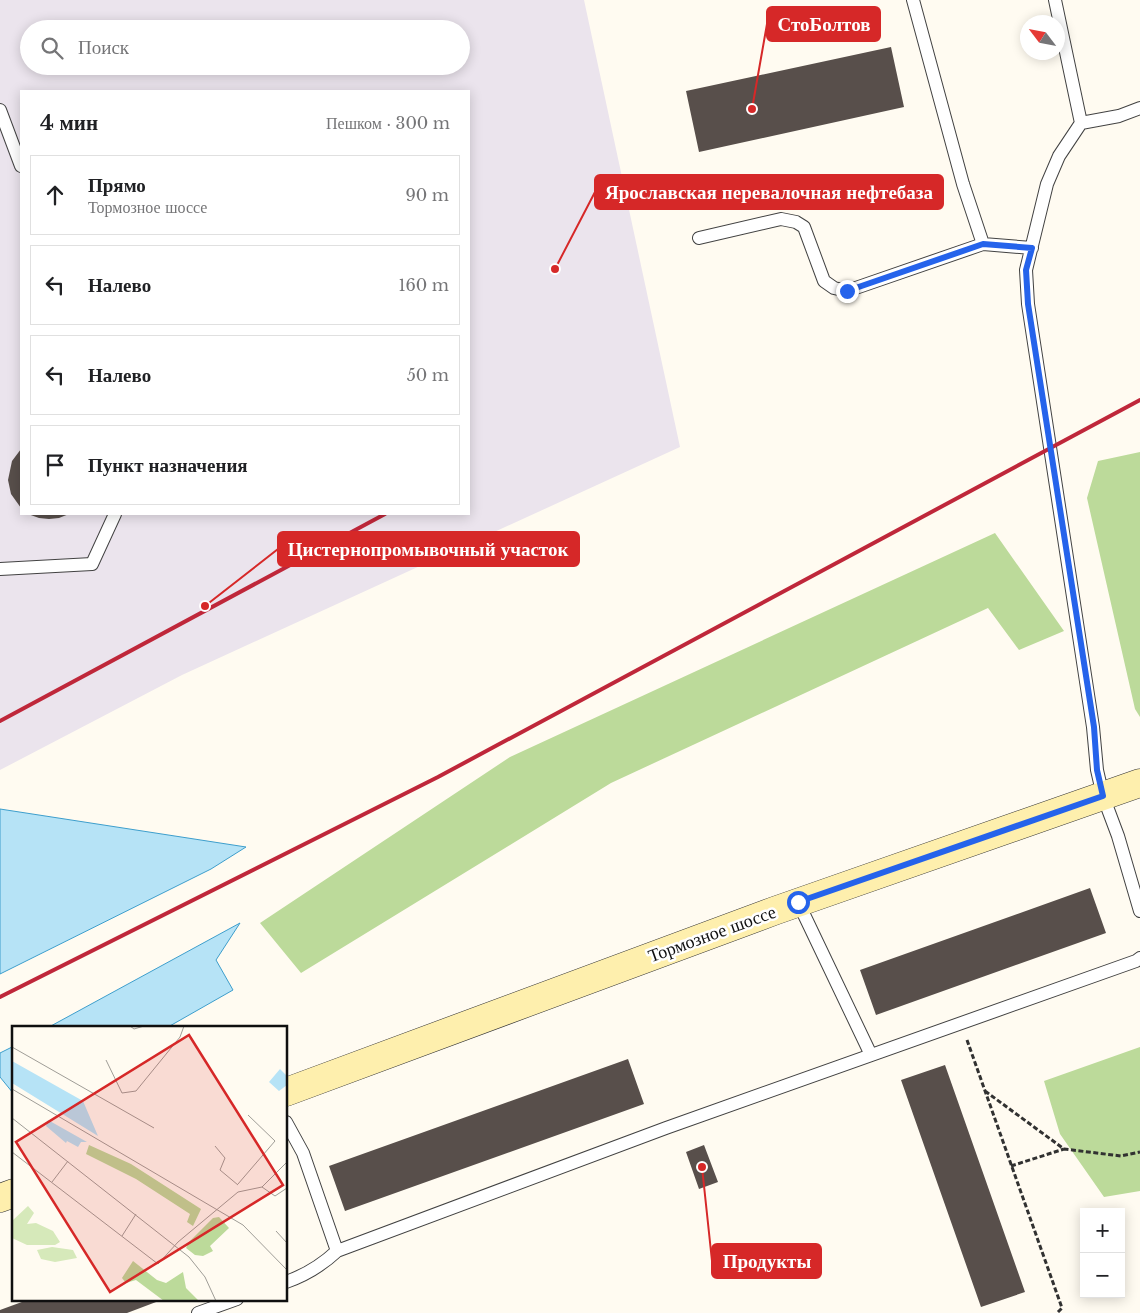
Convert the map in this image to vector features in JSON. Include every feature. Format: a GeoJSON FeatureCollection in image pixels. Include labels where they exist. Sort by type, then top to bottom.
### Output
{"type":"FeatureCollection","features":[{"type":"Feature","properties":{"kind":"street","name":"Тормозное шоссе"},"geometry":{"type":"LineString","coordinates":[[288,1091],[798,902],[1140,783]]}},
{"type":"Feature","properties":{"kind":"street"},"geometry":{"type":"LineString","coordinates":[[0,1198],[12,1194]]}},
{"type":"Feature","properties":{"kind":"lane"},"geometry":{"type":"LineString","coordinates":[[913,0],[963,184],[983,244]]}},
{"type":"Feature","properties":{"kind":"lane"},"geometry":{"type":"LineString","coordinates":[[1055,0],[1081,123],[1059,156],[1047,184],[1026,270],[1028,304],[1094,727],[1097,770],[1103,796],[1118,836],[1140,911]]}},
{"type":"Feature","properties":{"kind":"lane"},"geometry":{"type":"LineString","coordinates":[[1081,123],[1119,116],[1140,108]]}},
{"type":"Feature","properties":{"kind":"lane"},"geometry":{"type":"LineString","coordinates":[[0,110],[20,163]]}},
{"type":"Feature","properties":{"kind":"lane"},"geometry":{"type":"LineString","coordinates":[[699,238],[781,219],[796,222],[804,227],[824,281],[834,288],[847,291],[983,244],[1032,248]]}},
{"type":"Feature","properties":{"kind":"lane"},"geometry":{"type":"LineString","coordinates":[[0,569],[92,564],[115,515]]}},
{"type":"Feature","properties":{"kind":"lane"},"geometry":{"type":"LineString","coordinates":[[798,902],[871,1055]]}},
{"type":"Feature","properties":{"kind":"lane"},"geometry":{"type":"LineString","coordinates":[[288,1281],[299,1278],[320,1266],[337,1251],[666,1128],[1140,958]]}},
{"type":"Feature","properties":{"kind":"lane"},"geometry":{"type":"LineString","coordinates":[[288,1126],[303,1153],[337,1251]]}},
{"type":"Feature","properties":{"kind":"lane"},"geometry":{"type":"LineString","coordinates":[[198,1313],[234,1300]]}},
{"type":"Feature","properties":{"kind":"path"},"geometry":{"type":"LineString","coordinates":[[960,1023],[1062,1308],[1058,1313]]}},
{"type":"Feature","properties":{"kind":"path"},"geometry":{"type":"LineString","coordinates":[[985,1091],[1064,1149]]}},
{"type":"Feature","properties":{"kind":"path"},"geometry":{"type":"LineString","coordinates":[[1012,1166],[1064,1149],[1120,1156],[1140,1152]]}},
{"type":"Feature","properties":{"kind":"shaded area"},"geometry":{"type":"Polygon","coordinates":[[[0,0],[584,0],[680,447],[182,675],[0,770],[0,0]]]}},
{"type":"Feature","properties":{"kind":"green space"},"geometry":{"type":"Polygon","coordinates":[[[1140,452],[1140,717],[1135,709],[1087,498],[1098,461],[1140,452]]]}},
{"type":"Feature","properties":{"kind":"green space"},"geometry":{"type":"Polygon","coordinates":[[[995,533],[1064,631],[1019,650],[988,608],[611,783],[301,973],[260,923],[510,757],[995,533]]]}},
{"type":"Feature","properties":{"kind":"green space"},"geometry":{"type":"Polygon","coordinates":[[[1140,1047],[1140,1191],[1104,1197],[1060,1134],[1044,1081],[1140,1047]]]}},
{"type":"Feature","properties":{"kind":"water"},"geometry":{"type":"Polygon","coordinates":[[[0,809],[246,847],[211,869],[0,974],[0,809]]]}},
{"type":"Feature","properties":{"kind":"water"},"geometry":{"type":"Polygon","coordinates":[[[240,923],[216,960],[233,990],[170,1026],[51,1026],[240,923]]]}},
{"type":"Feature","properties":{"kind":"water"},"geometry":{"type":"Polygon","coordinates":[[[12,1047],[12,1092],[0,1077],[0,1053],[12,1047]]]}},
{"type":"Feature","properties":{"kind":"building"},"geometry":{"type":"Polygon","coordinates":[[[891,47],[904,107],[699,152],[686,91],[891,47]]]}},
{"type":"Feature","properties":{"kind":"building"},"geometry":{"type":"Polygon","coordinates":[[[20,450],[20,507],[11,494],[8,480],[12,461],[20,450]]]}},
{"type":"Feature","properties":{"kind":"building"},"geometry":{"type":"Polygon","coordinates":[[[31,515],[66,515],[59,518],[39,518],[31,515]]]}},
{"type":"Feature","properties":{"kind":"building"},"geometry":{"type":"Polygon","coordinates":[[[1090,888],[1106,933],[876,1015],[860,970],[1090,888]]]}},
{"type":"Feature","properties":{"kind":"building"},"geometry":{"type":"Polygon","coordinates":[[[628,1059],[644,1104],[345,1211],[329,1166],[628,1059]]]}},
{"type":"Feature","properties":{"kind":"building"},"geometry":{"type":"Polygon","coordinates":[[[945,1065],[1025,1292],[981,1307],[901,1080],[945,1065]]]}},
{"type":"Feature","properties":{"kind":"building"},"geometry":{"type":"Polygon","coordinates":[[[704,1145],[718,1182],[699,1189],[686,1152],[704,1145]]]}},
{"type":"Feature","properties":{"kind":"building"},"geometry":{"type":"Polygon","coordinates":[[[27,1300],[161,1300],[127,1313],[0,1313],[0,1310],[27,1300]]]}},
{"type":"Feature","properties":{"kind":"railway"},"geometry":{"type":"LineString","coordinates":[[0,997],[438,777],[1140,400]]}},
{"type":"Feature","properties":{"kind":"railway"},"geometry":{"type":"LineString","coordinates":[[0,721],[383,515]]}},
{"type":"Feature","properties":{"kind":"place","name":"СтоБолтов"},"geometry":{"type":"Point","coordinates":[752,109]}},
{"type":"Feature","properties":{"kind":"place","name":"Ярославская перевалочная нефтебаза"},"geometry":{"type":"Point","coordinates":[555,269]}},
{"type":"Feature","properties":{"kind":"place","name":"Цистернопромывочный участок"},"geometry":{"type":"Point","coordinates":[205,606]}},
{"type":"Feature","properties":{"kind":"place","name":"Продукты"},"geometry":{"type":"Point","coordinates":[702,1167]}},
{"type":"Feature","properties":{"kind":"route"},"geometry":{"type":"LineString","coordinates":[[798,902],[1103,796],[1097,770],[1094,727],[1028,304],[1026,270],[1032,248],[983,244],[847,291]]}}]}
